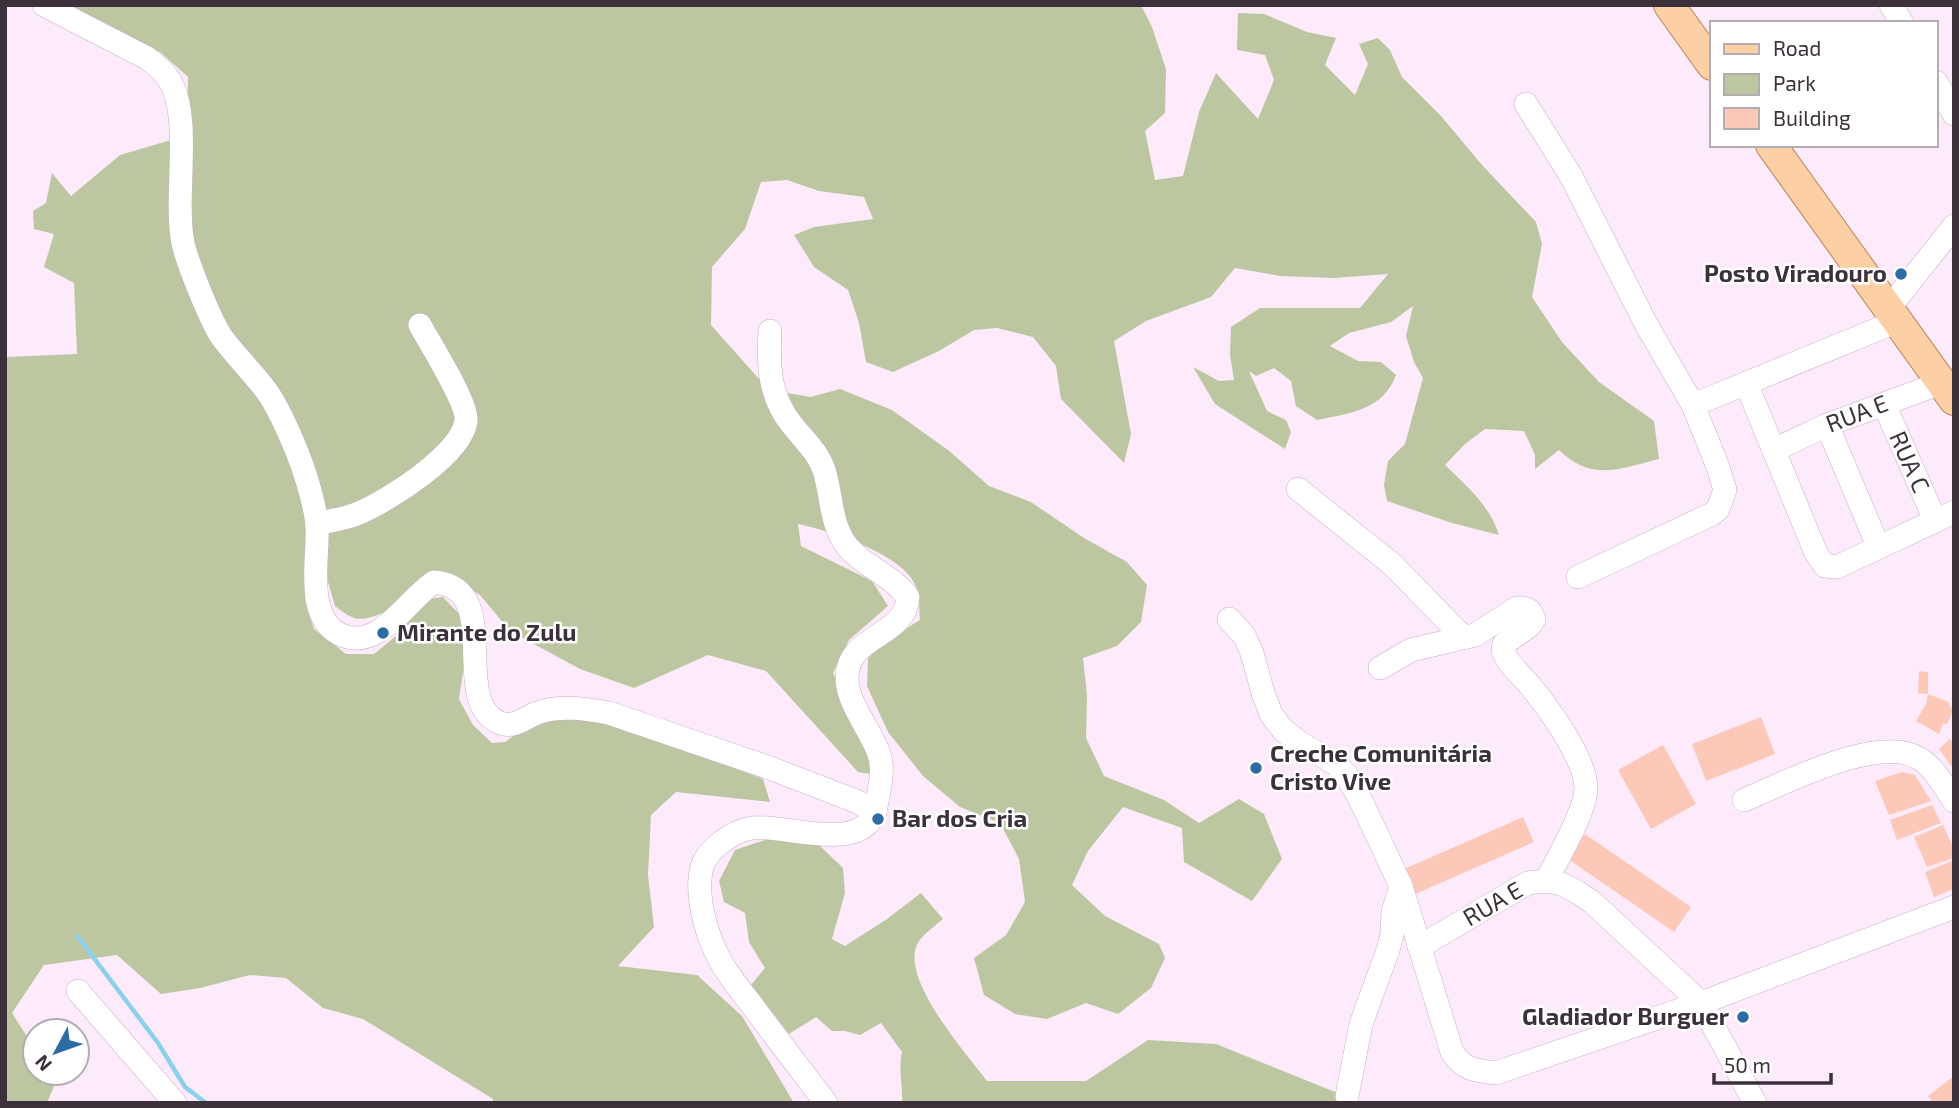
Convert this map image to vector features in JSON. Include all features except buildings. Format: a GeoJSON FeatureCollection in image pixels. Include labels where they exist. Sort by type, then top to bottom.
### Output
{"type":"FeatureCollection","features":[{"type":"Feature","properties":{"kind":"main road"},"geometry":{"type":"LineString","coordinates":[[1669,5],[1710,62]]}},
{"type":"Feature","properties":{"kind":"main road"},"geometry":{"type":"LineString","coordinates":[[1772,147],[1894,315],[1947,381]]}},
{"type":"Feature","properties":{"kind":"street"},"geometry":{"type":"LineString","coordinates":[[44,5],[147,58],[162,70],[173,86],[179,117],[183,244],[219,333],[264,388],[303,467],[317,524],[317,605],[331,628],[341,635],[357,640],[369,637],[390,622],[422,590],[434,582],[451,586],[463,597],[471,613],[478,695],[484,710],[499,723],[516,724],[538,712],[555,709],[587,709],[609,713],[648,724],[770,768],[858,802],[875,812]]}},
{"type":"Feature","properties":{"kind":"street"},"geometry":{"type":"LineString","coordinates":[[1938,86],[1954,114]]}},
{"type":"Feature","properties":{"kind":"street"},"geometry":{"type":"LineString","coordinates":[[1526,104],[1571,176],[1618,270],[1693,405],[1725,491],[1718,509],[1712,514],[1578,577]]}},
{"type":"Feature","properties":{"kind":"street"},"geometry":{"type":"LineString","coordinates":[[1693,405],[1894,315],[1954,226]]}},
{"type":"Feature","properties":{"kind":"street"},"geometry":{"type":"LineString","coordinates":[[317,524],[358,514],[386,499],[441,461],[453,449],[461,435],[466,420],[462,403],[420,325]]}},
{"type":"Feature","properties":{"kind":"street"},"geometry":{"type":"LineString","coordinates":[[770,331],[768,371],[774,394],[781,411],[815,452],[824,468],[837,528],[850,549],[891,580],[908,597],[903,618],[870,639],[857,652],[847,679],[851,694],[880,755],[881,775],[872,820],[860,831],[849,834],[827,835],[753,828],[731,834],[712,850],[703,864],[700,885],[703,911],[712,944],[741,991],[826,1103]]}},
{"type":"Feature","properties":{"kind":"street","name":"RUA E"},"geometry":{"type":"LineString","coordinates":[[1774,450],[1827,425],[1947,381]]}},
{"type":"Feature","properties":{"kind":"street"},"geometry":{"type":"LineString","coordinates":[[1746,383],[1820,560],[1830,568],[1944,516]]}},
{"type":"Feature","properties":{"kind":"street","name":"RUA C"},"geometry":{"type":"LineString","coordinates":[[1884,404],[1944,516]]}},
{"type":"Feature","properties":{"kind":"street"},"geometry":{"type":"LineString","coordinates":[[1827,425],[1878,546]]}},
{"type":"Feature","properties":{"kind":"street"},"geometry":{"type":"LineString","coordinates":[[1298,489],[1393,565],[1466,637]]}},
{"type":"Feature","properties":{"kind":"street"},"geometry":{"type":"LineString","coordinates":[[1380,668],[1411,650],[1475,635],[1517,608],[1525,607],[1531,610],[1534,619],[1529,626],[1504,644],[1503,650],[1560,725],[1578,761],[1586,787],[1581,808],[1546,881]]}},
{"type":"Feature","properties":{"kind":"street"},"geometry":{"type":"LineString","coordinates":[[1229,619],[1245,637],[1271,714],[1283,730],[1336,764],[1346,774],[1401,886],[1452,1052],[1462,1065],[1473,1070],[1496,1073],[1701,1003],[1954,907]]}},
{"type":"Feature","properties":{"kind":"street"},"geometry":{"type":"LineString","coordinates":[[1744,800],[1827,766],[1870,752],[1883,751],[1919,758],[1954,801]]}},
{"type":"Feature","properties":{"kind":"street","name":"RUA E"},"geometry":{"type":"LineString","coordinates":[[1419,947],[1519,887],[1536,881],[1546,881],[1571,888],[1592,902],[1701,1003]]}},
{"type":"Feature","properties":{"kind":"street"},"geometry":{"type":"LineString","coordinates":[[1347,1096],[1361,1024],[1388,950],[1393,912],[1401,886]]}},
{"type":"Feature","properties":{"kind":"street"},"geometry":{"type":"LineString","coordinates":[[78,991],[175,1103]]}},
{"type":"Feature","properties":{"kind":"street"},"geometry":{"type":"LineString","coordinates":[[1701,1003],[1755,1103]]}},
{"type":"Feature","properties":{"kind":"green space"},"geometry":{"type":"Polygon","coordinates":[[[53,5],[1141,5],[1152,27],[1166,69],[1165,113],[1145,131],[1155,180],[1183,176],[1199,112],[1216,73],[1258,119],[1274,80],[1265,55],[1237,50],[1238,13],[1264,14],[1307,32],[1336,38],[1325,65],[1355,95],[1368,64],[1359,44],[1378,38],[1390,50],[1402,77],[1441,116],[1482,165],[1536,222],[1542,244],[1532,297],[1562,342],[1599,382],[1654,421],[1659,459],[1619,469],[1594,470],[1571,460],[1559,450],[1535,469],[1535,455],[1524,431],[1485,429],[1465,444],[1445,465],[1484,506],[1499,535],[1452,523],[1387,501],[1384,485],[1388,461],[1405,444],[1423,378],[1414,362],[1406,336],[1413,306],[1391,322],[1349,333],[1330,346],[1358,361],[1381,362],[1396,375],[1383,396],[1354,412],[1317,420],[1296,406],[1291,381],[1274,368],[1256,376],[1249,371],[1267,411],[1286,420],[1291,432],[1285,449],[1215,404],[1193,367],[1219,381],[1234,380],[1230,355],[1231,327],[1260,308],[1360,308],[1388,274],[1334,278],[1280,276],[1235,268],[1211,297],[1146,321],[1114,341],[1131,434],[1124,463],[1061,399],[1056,366],[1033,337],[997,328],[974,330],[939,351],[893,372],[866,362],[859,323],[848,290],[814,267],[794,235],[814,227],[873,219],[864,197],[819,191],[787,180],[761,182],[745,229],[712,267],[711,325],[769,390],[811,397],[840,389],[892,410],[948,450],[989,486],[1031,502],[1084,538],[1127,562],[1147,585],[1141,622],[1117,646],[1083,658],[1087,695],[1086,738],[1104,776],[1164,800],[1199,823],[1239,799],[1264,814],[1282,859],[1252,901],[1184,862],[1182,828],[1123,807],[1088,851],[1072,885],[1105,916],[1159,944],[1165,958],[1151,988],[1118,1014],[1086,1003],[1047,1019],[1015,1014],[984,995],[974,958],[1006,935],[1025,902],[1019,859],[1000,823],[960,807],[923,776],[888,732],[867,686],[868,658],[887,640],[920,620],[919,599],[909,575],[898,565],[864,546],[798,524],[801,546],[872,581],[888,606],[849,640],[833,673],[871,756],[871,774],[858,772],[766,671],[708,655],[634,688],[580,669],[510,631],[480,595],[440,570],[400,603],[376,616],[354,618],[344,613],[335,606],[326,575],[305,467],[222,332],[185,242],[188,77],[160,52],[127,41],[53,5]]]}},
{"type":"Feature","properties":{"kind":"green space"},"geometry":{"type":"Polygon","coordinates":[[[171,140],[180,245],[268,397],[315,523],[305,602],[314,629],[346,654],[374,654],[396,636],[429,599],[443,597],[463,618],[468,638],[459,699],[473,725],[492,743],[505,742],[519,732],[554,716],[591,715],[763,779],[770,802],[676,792],[651,815],[648,875],[654,927],[618,966],[697,975],[742,1016],[794,1103],[493,1103],[493,1099],[363,1019],[323,1008],[286,978],[250,975],[200,988],[161,994],[117,955],[44,965],[12,1013],[21,1027],[21,1087],[54,1087],[47,1103],[5,1103],[5,357],[77,354],[74,283],[44,267],[54,234],[34,229],[33,211],[46,203],[52,173],[71,196],[120,155],[171,140]]]}},
{"type":"Feature","properties":{"kind":"green space"},"geometry":{"type":"Polygon","coordinates":[[[774,837],[816,842],[843,868],[845,893],[832,939],[845,946],[921,893],[943,919],[919,941],[914,956],[917,973],[937,1014],[987,1081],[1086,1081],[1148,1040],[1216,1044],[1345,1096],[1347,1103],[902,1103],[902,1052],[881,1023],[860,1035],[832,1031],[816,1017],[789,1034],[751,985],[765,968],[749,942],[745,913],[724,902],[719,881],[735,850],[774,837]]]}},
{"type":"Feature","properties":{"kind":"waterway"},"geometry":{"type":"LineString","coordinates":[[78,937],[158,1043],[185,1087],[206,1103]]}},
{"type":"Feature","properties":{"kind":"place","name":"Posto Viradouro"},"geometry":{"type":"Point","coordinates":[1901,274]}},
{"type":"Feature","properties":{"kind":"place","name":"Mirante do Zulu"},"geometry":{"type":"Point","coordinates":[383,633]}},
{"type":"Feature","properties":{"kind":"place","name":"Creche Comunitária Cristo Vive"},"geometry":{"type":"Point","coordinates":[1256,768]}},
{"type":"Feature","properties":{"kind":"place","name":"Bar dos Cria"},"geometry":{"type":"Point","coordinates":[878,819]}},
{"type":"Feature","properties":{"kind":"place","name":"Gladiador Burguer"},"geometry":{"type":"Point","coordinates":[1743,1017]}}]}
